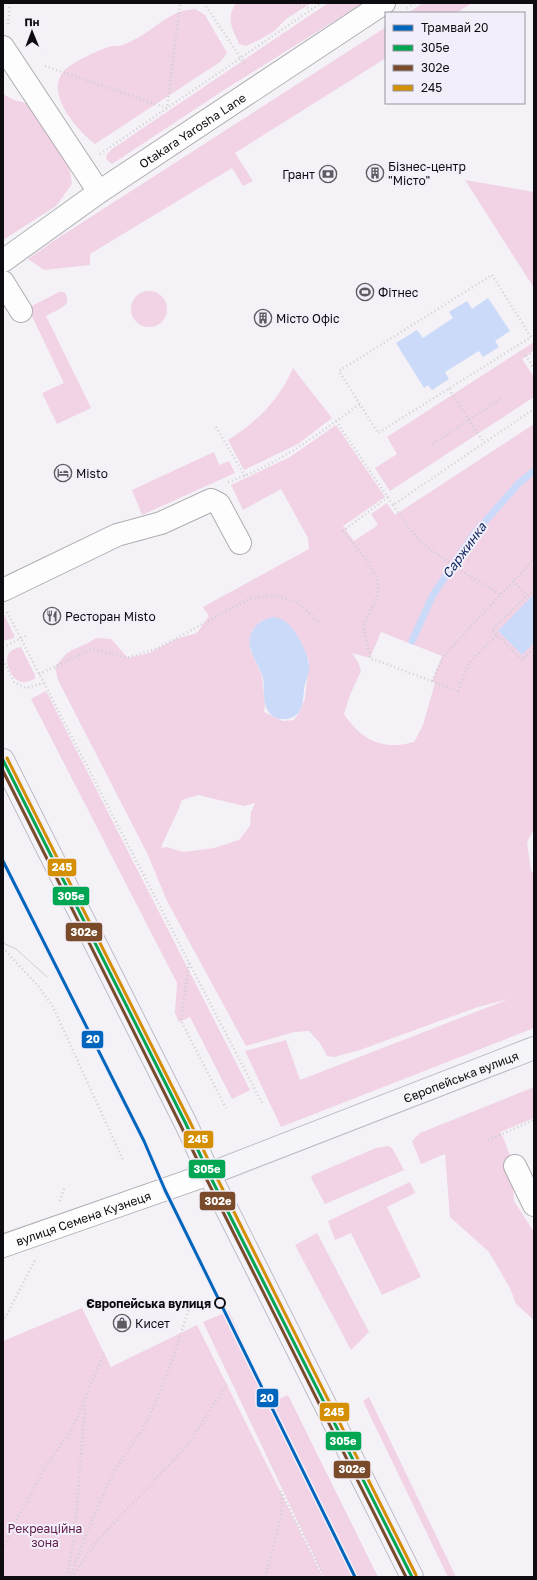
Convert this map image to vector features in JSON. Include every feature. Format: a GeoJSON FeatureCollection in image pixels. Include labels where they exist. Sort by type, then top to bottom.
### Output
{"type":"FeatureCollection","features":[{"type":"Feature","properties":{"kind":"main road"},"geometry":{"type":"LineString","coordinates":[[3,760],[186,1124],[208,1174],[412,1577]]}},
{"type":"Feature","properties":{"kind":"main road","name":"Європейська вулиця"},"geometry":{"type":"LineString","coordinates":[[208,1174],[534,1048]]}},
{"type":"Feature","properties":{"kind":"street","name":"Otakara Yarosha Lane"},"geometry":{"type":"LineString","coordinates":[[3,261],[99,192],[384,3]]}},
{"type":"Feature","properties":{"kind":"street"},"geometry":{"type":"LineString","coordinates":[[3,47],[99,192]]}},
{"type":"Feature","properties":{"kind":"street"},"geometry":{"type":"LineString","coordinates":[[3,282],[20,311]]}},
{"type":"Feature","properties":{"kind":"street"},"geometry":{"type":"LineString","coordinates":[[5,600],[117,535],[161,523],[212,500],[219,504],[240,543]]}},
{"type":"Feature","properties":{"kind":"street"},"geometry":{"type":"LineString","coordinates":[[515,1166],[534,1205]]}},
{"type":"Feature","properties":{"kind":"street","name":"вулиця Семена Кузнеця"},"geometry":{"type":"LineString","coordinates":[[3,1246],[208,1174]]}},
{"type":"Feature","properties":{"kind":"path"},"geometry":{"type":"LineString","coordinates":[[167,108],[180,3]]}},
{"type":"Feature","properties":{"kind":"path"},"geometry":{"type":"LineString","coordinates":[[204,3],[240,58]]}},
{"type":"Feature","properties":{"kind":"path"},"geometry":{"type":"LineString","coordinates":[[292,3],[313,9]]}},
{"type":"Feature","properties":{"kind":"path"},"geometry":{"type":"LineString","coordinates":[[82,166],[321,3]]}},
{"type":"Feature","properties":{"kind":"path"},"geometry":{"type":"LineString","coordinates":[[43,66],[167,108]]}},
{"type":"Feature","properties":{"kind":"path"},"geometry":{"type":"LineString","coordinates":[[531,337],[378,434],[339,371],[492,275],[534,340]]}},
{"type":"Feature","properties":{"kind":"path"},"geometry":{"type":"LineString","coordinates":[[534,352],[526,356],[534,369]]}},
{"type":"Feature","properties":{"kind":"path"},"geometry":{"type":"LineString","coordinates":[[449,389],[484,443]]}},
{"type":"Feature","properties":{"kind":"path"},"geometry":{"type":"LineString","coordinates":[[433,444],[502,398]]}},
{"type":"Feature","properties":{"kind":"path"},"geometry":{"type":"LineString","coordinates":[[227,482],[245,476],[288,455],[360,404]]}},
{"type":"Feature","properties":{"kind":"path"},"geometry":{"type":"LineString","coordinates":[[393,505],[534,409]]}},
{"type":"Feature","properties":{"kind":"path"},"geometry":{"type":"LineString","coordinates":[[336,421],[420,542],[463,572],[501,595]]}},
{"type":"Feature","properties":{"kind":"path"},"geometry":{"type":"LineString","coordinates":[[216,427],[245,476]]}},
{"type":"Feature","properties":{"kind":"path"},"geometry":{"type":"LineString","coordinates":[[388,497],[343,531],[361,553],[379,585],[376,602],[364,625],[370,658],[458,691],[469,663],[497,635]]}},
{"type":"Feature","properties":{"kind":"path"},"geometry":{"type":"LineString","coordinates":[[432,681],[444,656],[534,559]]}},
{"type":"Feature","properties":{"kind":"path"},"geometry":{"type":"LineString","coordinates":[[513,581],[527,596]]}},
{"type":"Feature","properties":{"kind":"path"},"geometry":{"type":"LineString","coordinates":[[534,589],[492,630],[522,660],[534,648]]}},
{"type":"Feature","properties":{"kind":"path"},"geometry":{"type":"LineString","coordinates":[[39,674],[93,650],[127,658],[158,648],[249,599],[275,595],[298,603],[319,622]]}},
{"type":"Feature","properties":{"kind":"path"},"geometry":{"type":"LineString","coordinates":[[5,600],[21,638],[39,674],[262,1103]]}},
{"type":"Feature","properties":{"kind":"path"},"geometry":{"type":"LineString","coordinates":[[3,647],[28,635]]}},
{"type":"Feature","properties":{"kind":"path"},"geometry":{"type":"LineString","coordinates":[[3,660],[14,682],[25,688],[44,683]]}},
{"type":"Feature","properties":{"kind":"path"},"geometry":{"type":"LineString","coordinates":[[3,948],[39,987],[53,1007],[124,1162]]}},
{"type":"Feature","properties":{"kind":"path"},"geometry":{"type":"LineString","coordinates":[[189,963],[181,1022],[226,1108]]}},
{"type":"Feature","properties":{"kind":"path"},"geometry":{"type":"LineString","coordinates":[[488,1140],[534,1120]]}},
{"type":"Feature","properties":{"kind":"path"},"geometry":{"type":"LineString","coordinates":[[70,1577],[95,1513],[116,1470],[142,1429],[162,1387],[177,1348],[189,1308]]}},
{"type":"Feature","properties":{"kind":"path"},"geometry":{"type":"LineString","coordinates":[[3,1549],[18,1517],[46,1466],[72,1429],[104,1353]]}},
{"type":"Feature","properties":{"kind":"path"},"geometry":{"type":"LineString","coordinates":[[70,1577],[97,1541],[186,1447],[227,1384]]}},
{"type":"Feature","properties":{"kind":"path"},"geometry":{"type":"LineString","coordinates":[[70,1577],[75,1532],[85,1399]]}},
{"type":"Feature","properties":{"kind":"path"},"geometry":{"type":"LineString","coordinates":[[265,1577],[282,1512],[281,1491],[324,1577]]}},
{"type":"Feature","properties":{"kind":"green space"},"geometry":{"type":"Polygon","coordinates":[[[236,3],[311,3],[286,19],[273,32],[246,46],[239,44],[231,24],[231,14],[236,3]]]}},
{"type":"Feature","properties":{"kind":"green space"},"geometry":{"type":"Polygon","coordinates":[[[328,3],[363,3],[224,90],[112,164],[106,159],[107,154],[112,149],[328,3]]]}},
{"type":"Feature","properties":{"kind":"green space"},"geometry":{"type":"Polygon","coordinates":[[[423,3],[472,3],[458,12],[410,12],[423,3]]]}},
{"type":"Feature","properties":{"kind":"green space"},"geometry":{"type":"Polygon","coordinates":[[[195,9],[205,15],[227,53],[220,62],[95,144],[71,120],[64,109],[58,87],[60,77],[67,68],[86,56],[108,47],[123,45],[139,37],[177,13],[195,9]]]}},
{"type":"Feature","properties":{"kind":"green space"},"geometry":{"type":"Polygon","coordinates":[[[385,28],[385,59],[235,153],[253,181],[243,186],[232,168],[90,254],[90,265],[44,270],[28,259],[55,240],[385,28]]]}},
{"type":"Feature","properties":{"kind":"green space"},"geometry":{"type":"Polygon","coordinates":[[[3,94],[14,100],[34,105],[66,159],[72,184],[56,206],[3,240],[3,94]]]}},
{"type":"Feature","properties":{"kind":"green space"},"geometry":{"type":"Polygon","coordinates":[[[465,180],[534,192],[534,288],[465,180]]]}},
{"type":"Feature","properties":{"kind":"green space"},"geometry":{"type":"Polygon","coordinates":[[[149,291],[159,294],[164,299],[167,309],[164,319],[159,324],[149,327],[139,324],[134,319],[131,309],[134,299],[139,294],[149,291]]]}},
{"type":"Feature","properties":{"kind":"green space"},"geometry":{"type":"Polygon","coordinates":[[[59,292],[64,292],[67,297],[66,304],[46,316],[91,408],[57,424],[42,393],[64,383],[28,308],[59,292]]]}},
{"type":"Feature","properties":{"kind":"green space"},"geometry":{"type":"Polygon","coordinates":[[[534,342],[534,350],[522,359],[534,377],[534,397],[390,491],[375,468],[397,454],[387,437],[534,342]]]}},
{"type":"Feature","properties":{"kind":"green space"},"geometry":{"type":"Polygon","coordinates":[[[293,368],[332,418],[298,444],[244,470],[228,440],[249,425],[266,409],[281,390],[293,368]]]}},
{"type":"Feature","properties":{"kind":"green space"},"geometry":{"type":"Polygon","coordinates":[[[534,424],[534,829],[527,842],[531,871],[534,874],[534,1028],[281,1127],[245,1051],[286,1040],[300,1080],[509,999],[478,1007],[360,1050],[334,1057],[327,1056],[320,1043],[309,1031],[294,1032],[246,1046],[167,901],[147,853],[58,680],[55,667],[66,654],[96,638],[111,639],[128,658],[149,653],[176,639],[197,633],[209,616],[203,607],[309,549],[308,538],[281,489],[243,510],[231,485],[290,457],[336,425],[385,497],[343,526],[354,541],[378,525],[371,514],[387,503],[395,515],[534,424]],[[275,618],[261,621],[252,630],[250,649],[262,676],[265,707],[264,712],[283,721],[294,720],[300,711],[305,698],[309,661],[300,641],[285,621],[275,618]],[[381,632],[370,658],[352,653],[358,662],[361,671],[350,695],[344,714],[358,731],[365,737],[374,741],[392,745],[414,742],[423,725],[435,683],[432,681],[442,656],[381,632]],[[198,795],[182,800],[161,848],[167,847],[183,852],[214,848],[239,840],[250,826],[251,812],[255,803],[244,806],[198,795]]]}},
{"type":"Feature","properties":{"kind":"green space"},"geometry":{"type":"Polygon","coordinates":[[[214,452],[219,465],[229,461],[235,473],[142,515],[132,490],[214,452]]]}},
{"type":"Feature","properties":{"kind":"green space"},"geometry":{"type":"Polygon","coordinates":[[[3,612],[14,638],[3,641],[3,612]]]}},
{"type":"Feature","properties":{"kind":"green space"},"geometry":{"type":"Polygon","coordinates":[[[21,647],[35,675],[35,679],[25,682],[18,681],[15,678],[7,661],[7,657],[10,652],[21,647]]]}},
{"type":"Feature","properties":{"kind":"green space"},"geometry":{"type":"Polygon","coordinates":[[[46,691],[250,1090],[232,1099],[190,1017],[179,1022],[175,1013],[177,983],[31,699],[46,691]]]}},
{"type":"Feature","properties":{"kind":"green space"},"geometry":{"type":"Polygon","coordinates":[[[534,1087],[534,1118],[500,1132],[511,1158],[514,1201],[534,1232],[534,1320],[516,1304],[510,1288],[489,1252],[450,1217],[445,1154],[421,1164],[412,1141],[420,1133],[534,1087]]]}},
{"type":"Feature","properties":{"kind":"green space"},"geometry":{"type":"Polygon","coordinates":[[[388,1146],[392,1148],[404,1170],[325,1204],[311,1178],[313,1175],[376,1148],[388,1146]]]}},
{"type":"Feature","properties":{"kind":"green space"},"geometry":{"type":"Polygon","coordinates":[[[410,1182],[415,1193],[387,1207],[421,1277],[382,1295],[351,1233],[335,1240],[328,1221],[410,1182]]]}},
{"type":"Feature","properties":{"kind":"green space"},"geometry":{"type":"Polygon","coordinates":[[[317,1233],[369,1332],[351,1350],[295,1245],[317,1233]]]}},
{"type":"Feature","properties":{"kind":"green space","name":"Рекреаційна зона"},"geometry":{"type":"Polygon","coordinates":[[[82,1308],[111,1367],[197,1325],[323,1577],[3,1577],[3,1341],[82,1308]]]}},
{"type":"Feature","properties":{"kind":"green space"},"geometry":{"type":"Polygon","coordinates":[[[229,1311],[270,1403],[288,1395],[378,1577],[324,1577],[203,1322],[229,1311]]]}},
{"type":"Feature","properties":{"kind":"green space"},"geometry":{"type":"Polygon","coordinates":[[[369,1397],[456,1577],[448,1577],[363,1401],[369,1397]]]}},
{"type":"Feature","properties":{"kind":"water"},"geometry":{"type":"Polygon","coordinates":[[[488,298],[510,331],[495,341],[499,347],[483,357],[479,351],[445,372],[449,379],[432,390],[428,385],[424,388],[396,343],[417,330],[423,338],[453,318],[449,312],[467,301],[472,309],[488,298]]]}},
{"type":"Feature","properties":{"kind":"water"},"geometry":{"type":"Polygon","coordinates":[[[534,594],[534,643],[522,655],[498,631],[534,594]]]}},
{"type":"Feature","properties":{"kind":"water"},"geometry":{"type":"Polygon","coordinates":[[[273,617],[284,621],[298,636],[304,648],[309,665],[301,708],[292,718],[286,719],[276,718],[266,707],[264,700],[263,678],[252,654],[250,644],[251,633],[257,625],[262,621],[273,617]]]}},
{"type":"Feature","properties":{"kind":"waterway","name":"Саржинка"},"geometry":{"type":"LineString","coordinates":[[412,641],[433,595],[473,535],[519,483],[534,471]]}},
{"type":"Feature","properties":{"kind":"tram line","name":"20"},"geometry":{"type":"LineString","coordinates":[[3,861],[144,1141],[165,1190],[355,1577]]}},
{"type":"Feature","properties":{"kind":"tram line"},"geometry":{"type":"LineString","coordinates":[[3,943],[16,949],[47,977]]}},
{"type":"Feature","properties":{"kind":"transit line","name":"245"},"geometry":{"type":"LineString","coordinates":[[7,758],[416,1575]]}},
{"type":"Feature","properties":{"kind":"transit line","name":"305e"},"geometry":{"type":"LineString","coordinates":[[3,760],[412,1577]]}},
{"type":"Feature","properties":{"kind":"transit line","name":"302е"},"geometry":{"type":"LineString","coordinates":[[3,771],[406,1577]]}},
{"type":"Feature","properties":{"kind":"place","name":"Бізнес-центр \"Місто\""},"geometry":{"type":"Point","coordinates":[375,173]}},
{"type":"Feature","properties":{"kind":"place","name":"Грант"},"geometry":{"type":"Point","coordinates":[328,174]}},
{"type":"Feature","properties":{"kind":"place","name":"Фітнес"},"geometry":{"type":"Point","coordinates":[365,292]}},
{"type":"Feature","properties":{"kind":"place","name":"Місто Офіс"},"geometry":{"type":"Point","coordinates":[263,318]}},
{"type":"Feature","properties":{"kind":"place","name":"Misto"},"geometry":{"type":"Point","coordinates":[63,473]}},
{"type":"Feature","properties":{"kind":"place","name":"Ресторан Misto"},"geometry":{"type":"Point","coordinates":[52,616]}},
{"type":"Feature","properties":{"kind":"place","name":"Європейська вулиця"},"geometry":{"type":"Point","coordinates":[220,1303]}},
{"type":"Feature","properties":{"kind":"place","name":"Кисет"},"geometry":{"type":"Point","coordinates":[122,1323]}}]}
